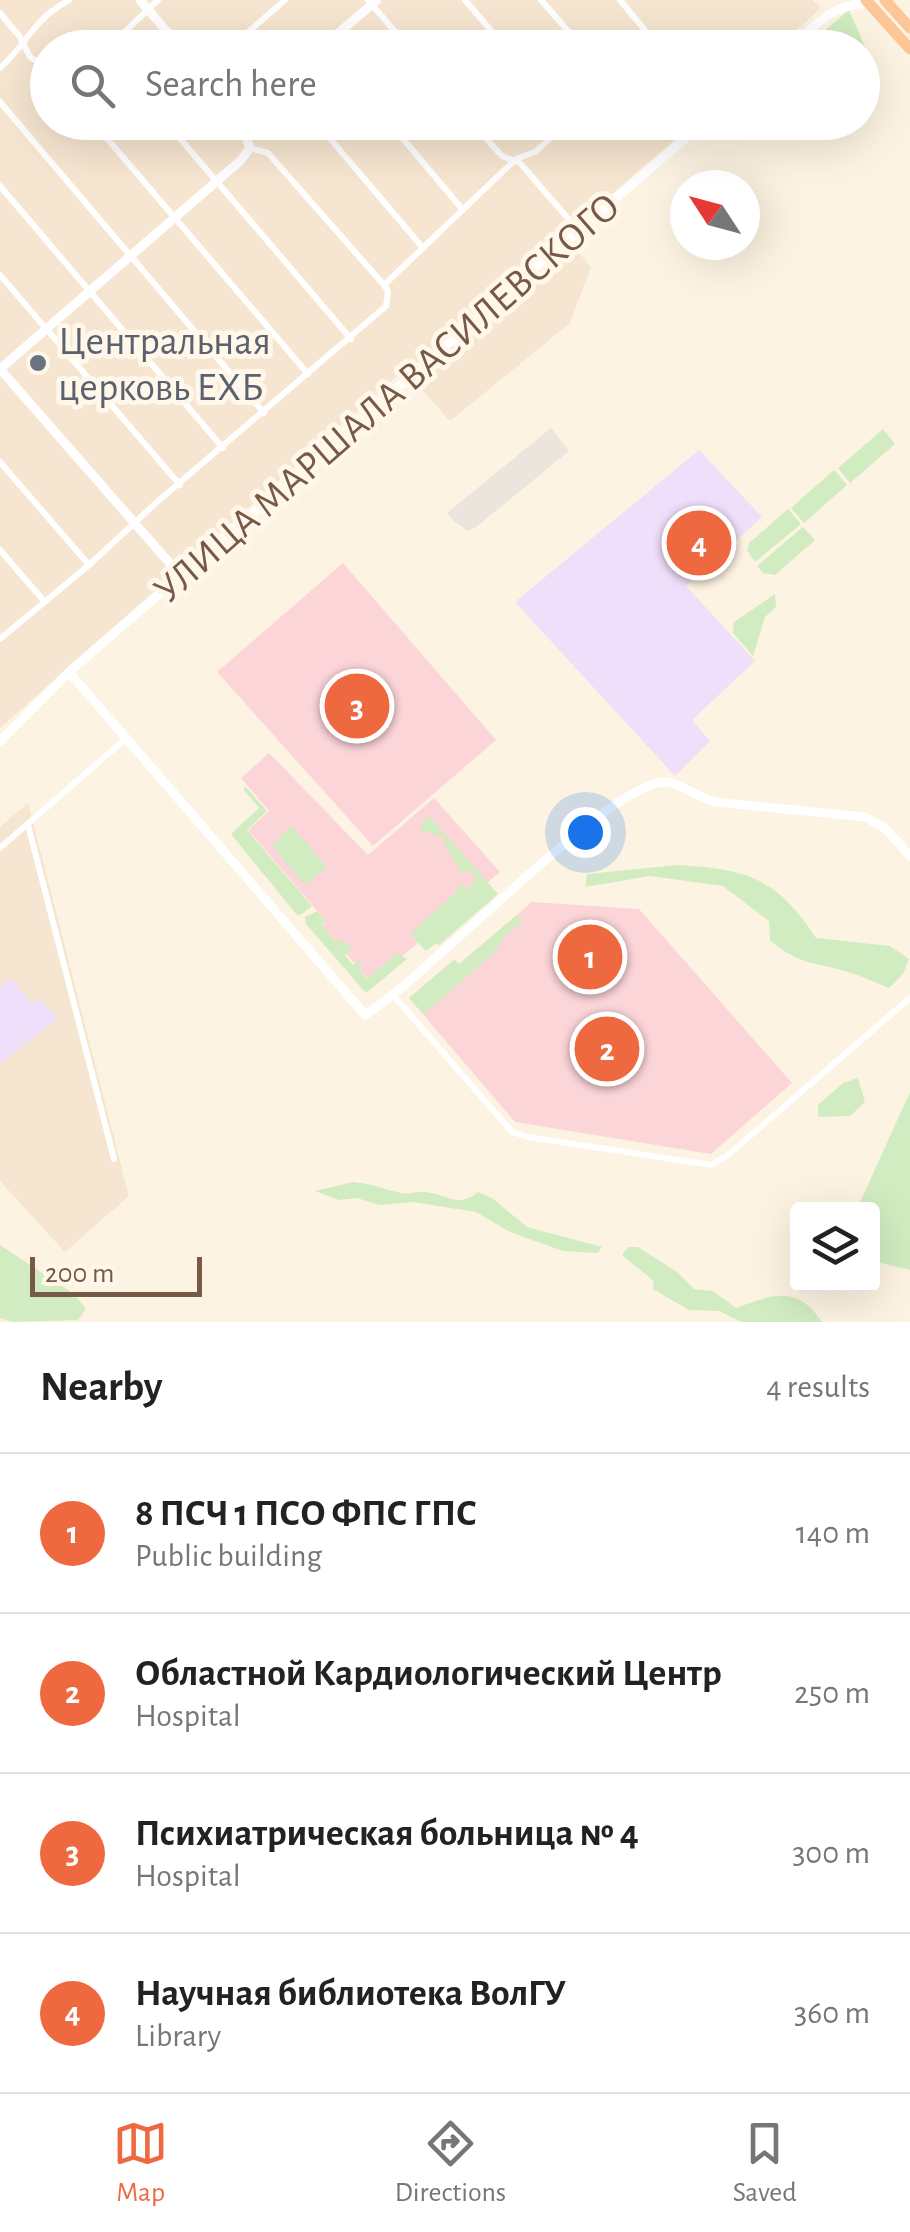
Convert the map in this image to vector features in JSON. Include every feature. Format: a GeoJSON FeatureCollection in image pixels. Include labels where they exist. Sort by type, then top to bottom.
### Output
{"type":"FeatureCollection","features":[{"type":"Feature","properties":{"kind":"highway"},"geometry":{"type":"LineString","coordinates":[[885,0],[910,28]]}},
{"type":"Feature","properties":{"kind":"highway"},"geometry":{"type":"LineString","coordinates":[[868,2],[910,49]]}},
{"type":"Feature","properties":{"kind":"main road"},"geometry":{"type":"LineString","coordinates":[[811,30],[839,0]]}},
{"type":"Feature","properties":{"kind":"main road"},"geometry":{"type":"LineString","coordinates":[[342,30],[372,1]]}},
{"type":"Feature","properties":{"kind":"main road"},"geometry":{"type":"LineString","coordinates":[[829,14],[855,2],[868,2]]}},
{"type":"Feature","properties":{"kind":"main road"},"geometry":{"type":"LineString","coordinates":[[144,4],[166,30]]}},
{"type":"Feature","properties":{"kind":"main road"},"geometry":{"type":"LineString","coordinates":[[180,575],[0,368],[240,162],[250,148],[247,140]]}},
{"type":"Feature","properties":{"kind":"main road","name":"УЛИЦА МАРШАЛА ВАСИЛЕВСКОГО"},"geometry":{"type":"LineString","coordinates":[[0,741],[69,672],[683,140]]}},
{"type":"Feature","properties":{"kind":"main road"},"geometry":{"type":"LineString","coordinates":[[69,672],[365,1015],[522,881],[645,784],[670,782],[695,797],[715,802],[870,818],[885,828],[910,856]]}},
{"type":"Feature","properties":{"kind":"street"},"geometry":{"type":"LineString","coordinates":[[32,30],[41,18],[69,0]]}},
{"type":"Feature","properties":{"kind":"street"},"geometry":{"type":"LineString","coordinates":[[123,30],[144,4],[158,0]]}},
{"type":"Feature","properties":{"kind":"street"},"geometry":{"type":"LineString","coordinates":[[251,30],[285,0]]}},
{"type":"Feature","properties":{"kind":"street"},"geometry":{"type":"LineString","coordinates":[[465,0],[491,30]]}},
{"type":"Feature","properties":{"kind":"street"},"geometry":{"type":"LineString","coordinates":[[541,0],[567,30]]}},
{"type":"Feature","properties":{"kind":"street"},"geometry":{"type":"LineString","coordinates":[[620,0],[645,30]]}},
{"type":"Feature","properties":{"kind":"street"},"geometry":{"type":"LineString","coordinates":[[372,1],[394,30]]}},
{"type":"Feature","properties":{"kind":"street"},"geometry":{"type":"LineString","coordinates":[[0,13],[30,57]]}},
{"type":"Feature","properties":{"kind":"street"},"geometry":{"type":"LineString","coordinates":[[0,68],[30,33]]}},
{"type":"Feature","properties":{"kind":"street"},"geometry":{"type":"LineString","coordinates":[[0,102],[30,137]]}},
{"type":"Feature","properties":{"kind":"street"},"geometry":{"type":"LineString","coordinates":[[33,140],[264,413]]}},
{"type":"Feature","properties":{"kind":"street"},"geometry":{"type":"LineString","coordinates":[[107,140],[308,374]]}},
{"type":"Feature","properties":{"kind":"street"},"geometry":{"type":"LineString","coordinates":[[181,140],[351,339]]}},
{"type":"Feature","properties":{"kind":"street"},"geometry":{"type":"LineString","coordinates":[[331,140],[423,248]]}},
{"type":"Feature","properties":{"kind":"street"},"geometry":{"type":"LineString","coordinates":[[405,140],[463,210]]}},
{"type":"Feature","properties":{"kind":"street"},"geometry":{"type":"LineString","coordinates":[[487,140],[510,160],[535,152],[549,140]]}},
{"type":"Feature","properties":{"kind":"street"},"geometry":{"type":"LineString","coordinates":[[0,638],[351,339],[388,302],[386,289],[268,152],[250,148]]}},
{"type":"Feature","properties":{"kind":"street"},"geometry":{"type":"LineString","coordinates":[[386,289],[516,159]]}},
{"type":"Feature","properties":{"kind":"street"},"geometry":{"type":"LineString","coordinates":[[516,159],[578,230]]}},
{"type":"Feature","properties":{"kind":"street"},"geometry":{"type":"LineString","coordinates":[[0,186],[222,448]]}},
{"type":"Feature","properties":{"kind":"street"},"geometry":{"type":"LineString","coordinates":[[0,276],[180,485]]}},
{"type":"Feature","properties":{"kind":"street"},"geometry":{"type":"LineString","coordinates":[[0,462],[89,565]]}},
{"type":"Feature","properties":{"kind":"street"},"geometry":{"type":"LineString","coordinates":[[0,550],[44,601]]}},
{"type":"Feature","properties":{"kind":"street"},"geometry":{"type":"LineString","coordinates":[[0,848],[124,740]]}},
{"type":"Feature","properties":{"kind":"street"},"geometry":{"type":"LineString","coordinates":[[28,824],[114,1159]]}},
{"type":"Feature","properties":{"kind":"street"},"geometry":{"type":"LineString","coordinates":[[392,994],[512,1132],[711,1165],[728,1155],[910,998]]}},
{"type":"Feature","properties":{"kind":"shaded area"},"geometry":{"type":"Polygon","coordinates":[[[0,0],[813,0],[821,8],[797,30],[30,30],[30,140],[674,140],[564,235],[591,267],[570,323],[450,421],[404,370],[0,728],[0,0]]]}},
{"type":"Feature","properties":{"kind":"shaded area"},"geometry":{"type":"Polygon","coordinates":[[[551,428],[569,451],[475,528],[468,531],[454,521],[447,513],[551,428]]]}},
{"type":"Feature","properties":{"kind":"shaded area"},"geometry":{"type":"Polygon","coordinates":[[[699,450],[762,517],[686,586],[755,661],[692,720],[710,741],[675,776],[515,602],[699,450]]]}},
{"type":"Feature","properties":{"kind":"shaded area"},"geometry":{"type":"Polygon","coordinates":[[[343,563],[496,740],[373,846],[217,672],[343,563]]]}},
{"type":"Feature","properties":{"kind":"shaded area"},"geometry":{"type":"Polygon","coordinates":[[[269,753],[368,855],[434,798],[500,872],[371,983],[323,926],[325,920],[248,830],[269,811],[241,778],[269,753]]]}},
{"type":"Feature","properties":{"kind":"shaded area"},"geometry":{"type":"Polygon","coordinates":[[[28,803],[129,1196],[65,1252],[0,1181],[0,827],[28,803]]]}},
{"type":"Feature","properties":{"kind":"shaded area"},"geometry":{"type":"Polygon","coordinates":[[[532,902],[639,909],[792,1083],[711,1154],[515,1122],[409,998],[454,960],[459,964],[532,902]]]}},
{"type":"Feature","properties":{"kind":"shaded area"},"geometry":{"type":"Polygon","coordinates":[[[11,978],[32,1004],[38,998],[58,1018],[0,1064],[0,987],[11,978]]]}},
{"type":"Feature","properties":{"kind":"green space"},"geometry":{"type":"Polygon","coordinates":[[[849,10],[858,30],[825,30],[849,10]]]}},
{"type":"Feature","properties":{"kind":"green space"},"geometry":{"type":"Polygon","coordinates":[[[883,429],[895,444],[850,483],[838,468],[883,429]]]}},
{"type":"Feature","properties":{"kind":"green space"},"geometry":{"type":"Polygon","coordinates":[[[834,470],[847,485],[804,523],[791,508],[834,470]]]}},
{"type":"Feature","properties":{"kind":"green space"},"geometry":{"type":"Polygon","coordinates":[[[788,509],[801,524],[755,562],[747,550],[749,543],[788,509]]]}},
{"type":"Feature","properties":{"kind":"green space"},"geometry":{"type":"Polygon","coordinates":[[[803,527],[815,540],[775,575],[763,573],[757,566],[803,527]]]}},
{"type":"Feature","properties":{"kind":"green space"},"geometry":{"type":"Polygon","coordinates":[[[775,594],[776,607],[765,617],[753,656],[733,633],[734,622],[775,594]]]}},
{"type":"Feature","properties":{"kind":"green space"},"geometry":{"type":"Polygon","coordinates":[[[246,787],[267,811],[247,830],[312,906],[302,914],[297,915],[231,834],[259,808],[243,789],[246,787]]]}},
{"type":"Feature","properties":{"kind":"green space"},"geometry":{"type":"Polygon","coordinates":[[[430,817],[498,894],[439,945],[436,943],[426,951],[410,934],[461,883],[472,887],[475,877],[469,871],[462,873],[445,846],[444,837],[421,831],[423,821],[430,817]]]}},
{"type":"Feature","properties":{"kind":"green space"},"geometry":{"type":"Polygon","coordinates":[[[292,826],[327,867],[307,884],[272,845],[292,826]]]}},
{"type":"Feature","properties":{"kind":"green space"},"geometry":{"type":"Polygon","coordinates":[[[678,865],[723,870],[758,880],[788,902],[816,938],[890,946],[909,959],[903,974],[889,988],[791,955],[770,940],[769,921],[723,886],[650,876],[585,887],[587,874],[678,865]]]}},
{"type":"Feature","properties":{"kind":"green space"},"geometry":{"type":"Polygon","coordinates":[[[317,911],[325,920],[322,925],[336,942],[341,939],[352,948],[345,955],[353,965],[360,960],[358,968],[367,979],[396,953],[407,959],[366,993],[306,924],[305,917],[317,911]]]}},
{"type":"Feature","properties":{"kind":"green space"},"geometry":{"type":"Polygon","coordinates":[[[517,915],[522,921],[505,936],[496,951],[424,1014],[409,998],[454,960],[459,964],[517,915]]]}},
{"type":"Feature","properties":{"kind":"green space"},"geometry":{"type":"Polygon","coordinates":[[[858,1078],[865,1102],[850,1116],[818,1117],[818,1105],[843,1083],[858,1078]]]}},
{"type":"Feature","properties":{"kind":"green space"},"geometry":{"type":"Polygon","coordinates":[[[910,1092],[910,1270],[880,1263],[880,1202],[860,1202],[910,1092]]]}},
{"type":"Feature","properties":{"kind":"green space"},"geometry":{"type":"Polygon","coordinates":[[[353,1182],[458,1200],[478,1192],[492,1198],[527,1227],[602,1247],[597,1253],[563,1251],[510,1232],[476,1212],[413,1202],[380,1205],[357,1198],[339,1200],[315,1191],[353,1182]]]}},
{"type":"Feature","properties":{"kind":"green space"},"geometry":{"type":"Polygon","coordinates":[[[0,1245],[74,1294],[86,1309],[78,1320],[12,1322],[0,1318],[0,1245]]]}},
{"type":"Feature","properties":{"kind":"green space"},"geometry":{"type":"Polygon","coordinates":[[[628,1247],[638,1247],[677,1272],[694,1289],[713,1291],[736,1308],[761,1299],[793,1297],[813,1310],[822,1322],[741,1322],[719,1311],[689,1310],[653,1289],[654,1281],[622,1255],[628,1247]]]}},
{"type":"Feature","properties":{"kind":"place","name":"Центральная церковь ЕХБ"},"geometry":{"type":"Point","coordinates":[38,363]}},
{"type":"Feature","properties":{"kind":"place","name":"Научная библиотека ВолГУ"},"geometry":{"type":"Point","coordinates":[699,543]}},
{"type":"Feature","properties":{"kind":"place","name":"Психиатрическая больница № 4"},"geometry":{"type":"Point","coordinates":[357,706]}},
{"type":"Feature","properties":{"kind":"place","name":"8 ПСЧ 1 ПСО ФПС ГПС"},"geometry":{"type":"Point","coordinates":[590,957]}},
{"type":"Feature","properties":{"kind":"place","name":"Областной Кардиологический Центр"},"geometry":{"type":"Point","coordinates":[607,1049]}}]}
